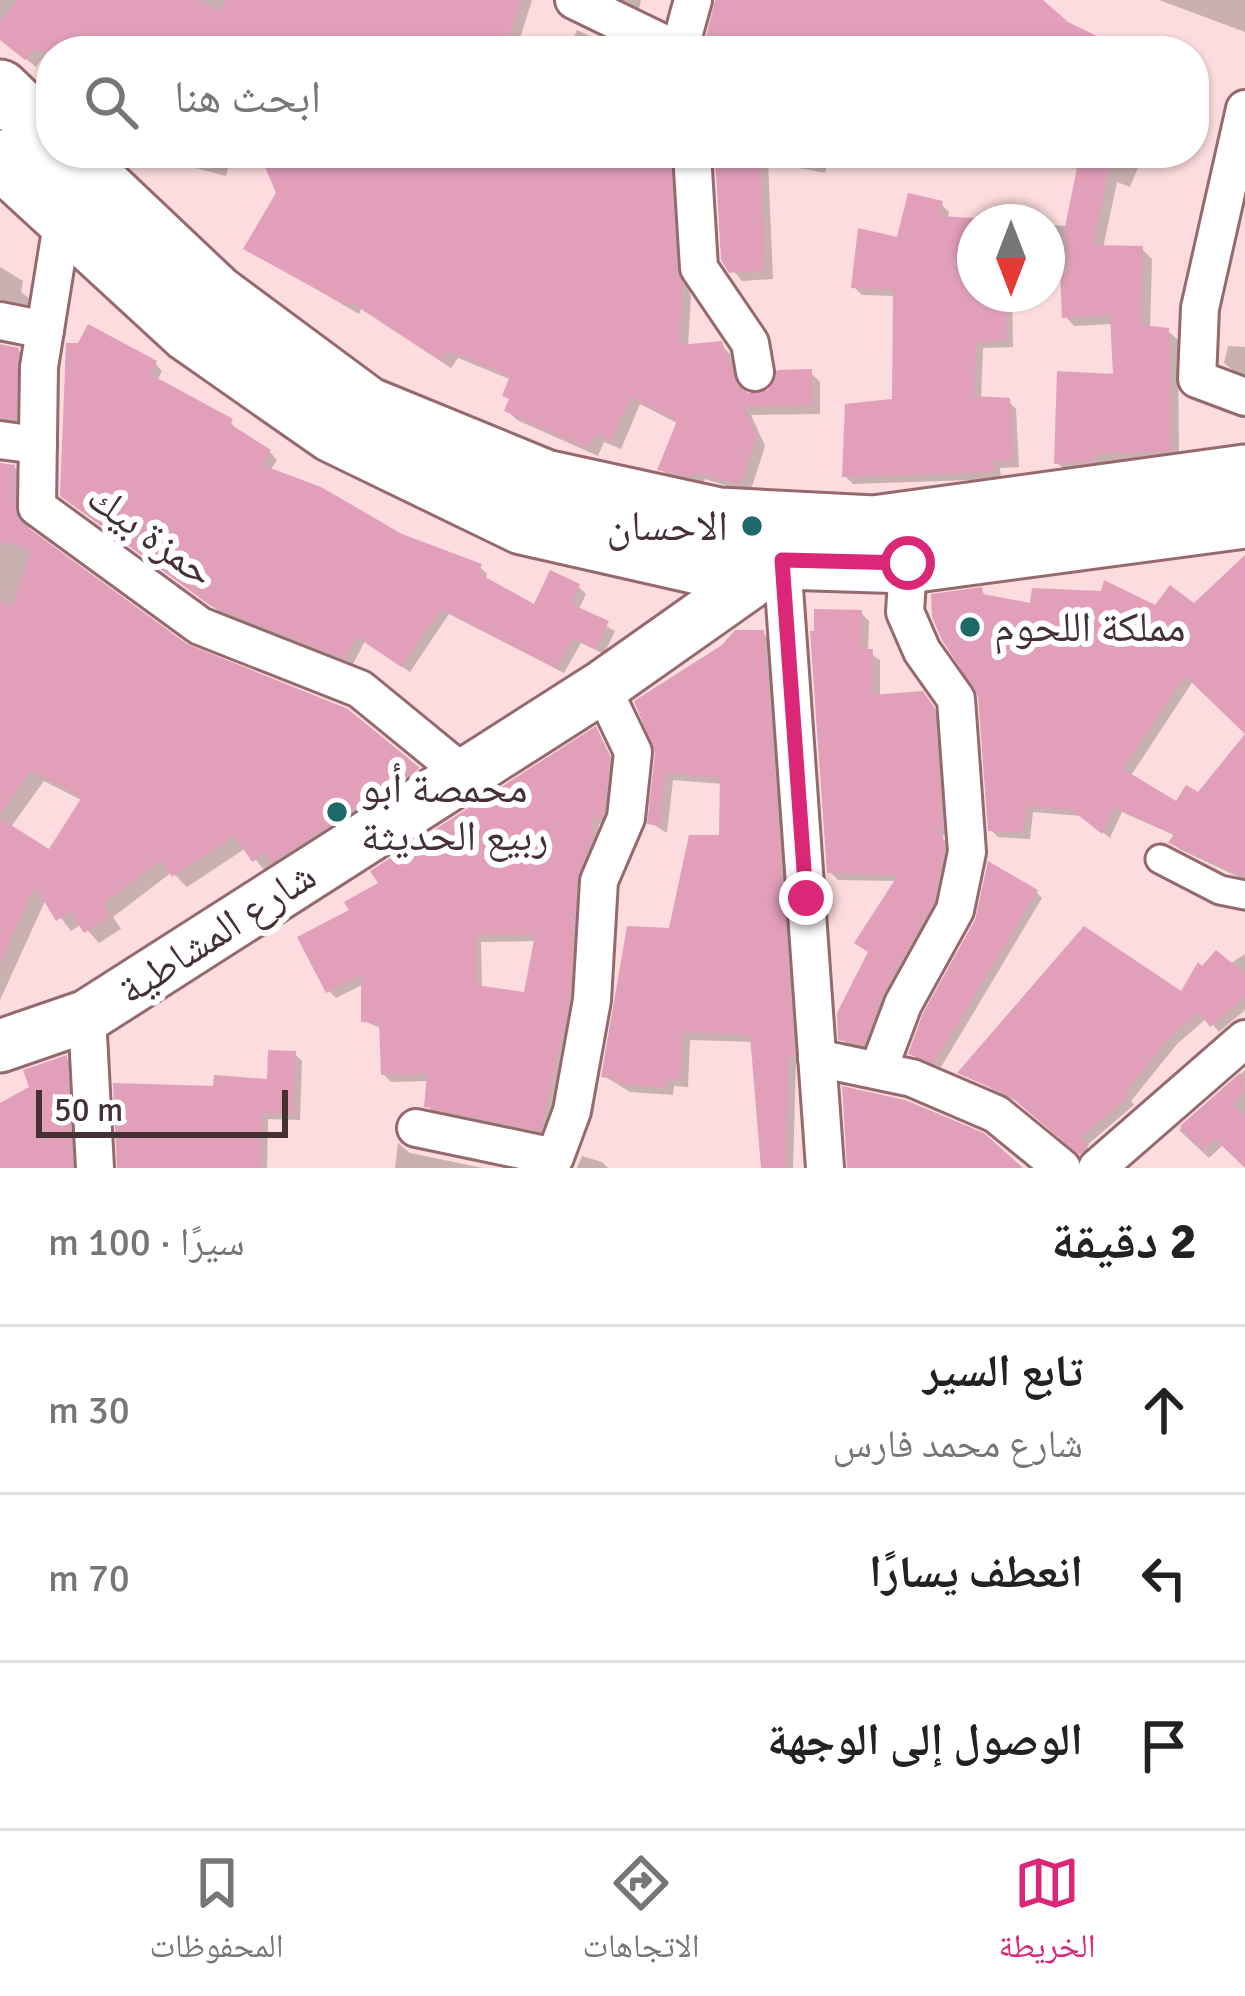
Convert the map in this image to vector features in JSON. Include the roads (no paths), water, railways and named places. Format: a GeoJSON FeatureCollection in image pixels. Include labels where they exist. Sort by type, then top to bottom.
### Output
{"type":"FeatureCollection","features":[{"type":"Feature","properties":{"kind":"main road"},"geometry":{"type":"LineString","coordinates":[[0,89],[36,124]]}},
{"type":"Feature","properties":{"kind":"main road"},"geometry":{"type":"LineString","coordinates":[[0,159],[189,333],[332,433],[522,525],[707,567],[782,560],[908,563],[1245,519]]}},
{"type":"Feature","properties":{"kind":"main road"},"geometry":{"type":"LineString","coordinates":[[83,168],[216,294],[367,406],[545,479],[719,518],[874,525],[1245,474]]}},
{"type":"Feature","properties":{"kind":"main road","name":"شارع المشاطية"},"geometry":{"type":"LineString","coordinates":[[0,1046],[87,1016],[602,687],[782,560]]}},
{"type":"Feature","properties":{"kind":"street"},"geometry":{"type":"LineString","coordinates":[[574,0],[648,36]]}},
{"type":"Feature","properties":{"kind":"street"},"geometry":{"type":"LineString","coordinates":[[683,36],[693,0]]}},
{"type":"Feature","properties":{"kind":"street"},"geometry":{"type":"LineString","coordinates":[[1245,109],[1200,308],[1197,379],[1245,397]]}},
{"type":"Feature","properties":{"kind":"street"},"geometry":{"type":"LineString","coordinates":[[693,168],[699,268],[750,343],[755,372]]}},
{"type":"Feature","properties":{"kind":"street","name":"حمزة بيك"},"geometry":{"type":"LineString","coordinates":[[63,218],[45,330],[37,507],[200,626],[360,689],[465,775]]}},
{"type":"Feature","properties":{"kind":"street"},"geometry":{"type":"LineString","coordinates":[[0,321],[45,330]]}},
{"type":"Feature","properties":{"kind":"street"},"geometry":{"type":"LineString","coordinates":[[0,440],[38,445]]}},
{"type":"Feature","properties":{"kind":"street"},"geometry":{"type":"LineString","coordinates":[[782,560],[825,1168]]}},
{"type":"Feature","properties":{"kind":"street"},"geometry":{"type":"LineString","coordinates":[[879,1068],[903,1004],[956,910],[967,852],[956,699],[922,651],[905,612],[908,563]]}},
{"type":"Feature","properties":{"kind":"street"},"geometry":{"type":"LineString","coordinates":[[416,1128],[555,1156],[572,1111],[592,1000],[599,881],[626,818],[633,752],[602,687]]}},
{"type":"Feature","properties":{"kind":"street"},"geometry":{"type":"LineString","coordinates":[[1160,859],[1220,890],[1245,895]]}},
{"type":"Feature","properties":{"kind":"street"},"geometry":{"type":"LineString","coordinates":[[87,1016],[95,1168]]}},
{"type":"Feature","properties":{"kind":"street"},"geometry":{"type":"LineString","coordinates":[[1097,1168],[1245,1039]]}},
{"type":"Feature","properties":{"kind":"street"},"geometry":{"type":"LineString","coordinates":[[817,1058],[879,1068],[996,1114],[1062,1168]]}},
{"type":"Feature","properties":{"kind":"place","name":"الاحسان"},"geometry":{"type":"Point","coordinates":[752,526]}},
{"type":"Feature","properties":{"kind":"place","name":"مملكة اللحوم"},"geometry":{"type":"Point","coordinates":[970,627]}},
{"type":"Feature","properties":{"kind":"place","name":"محمصة أبو ربيع الحديثة"},"geometry":{"type":"Point","coordinates":[337,812]}}]}
